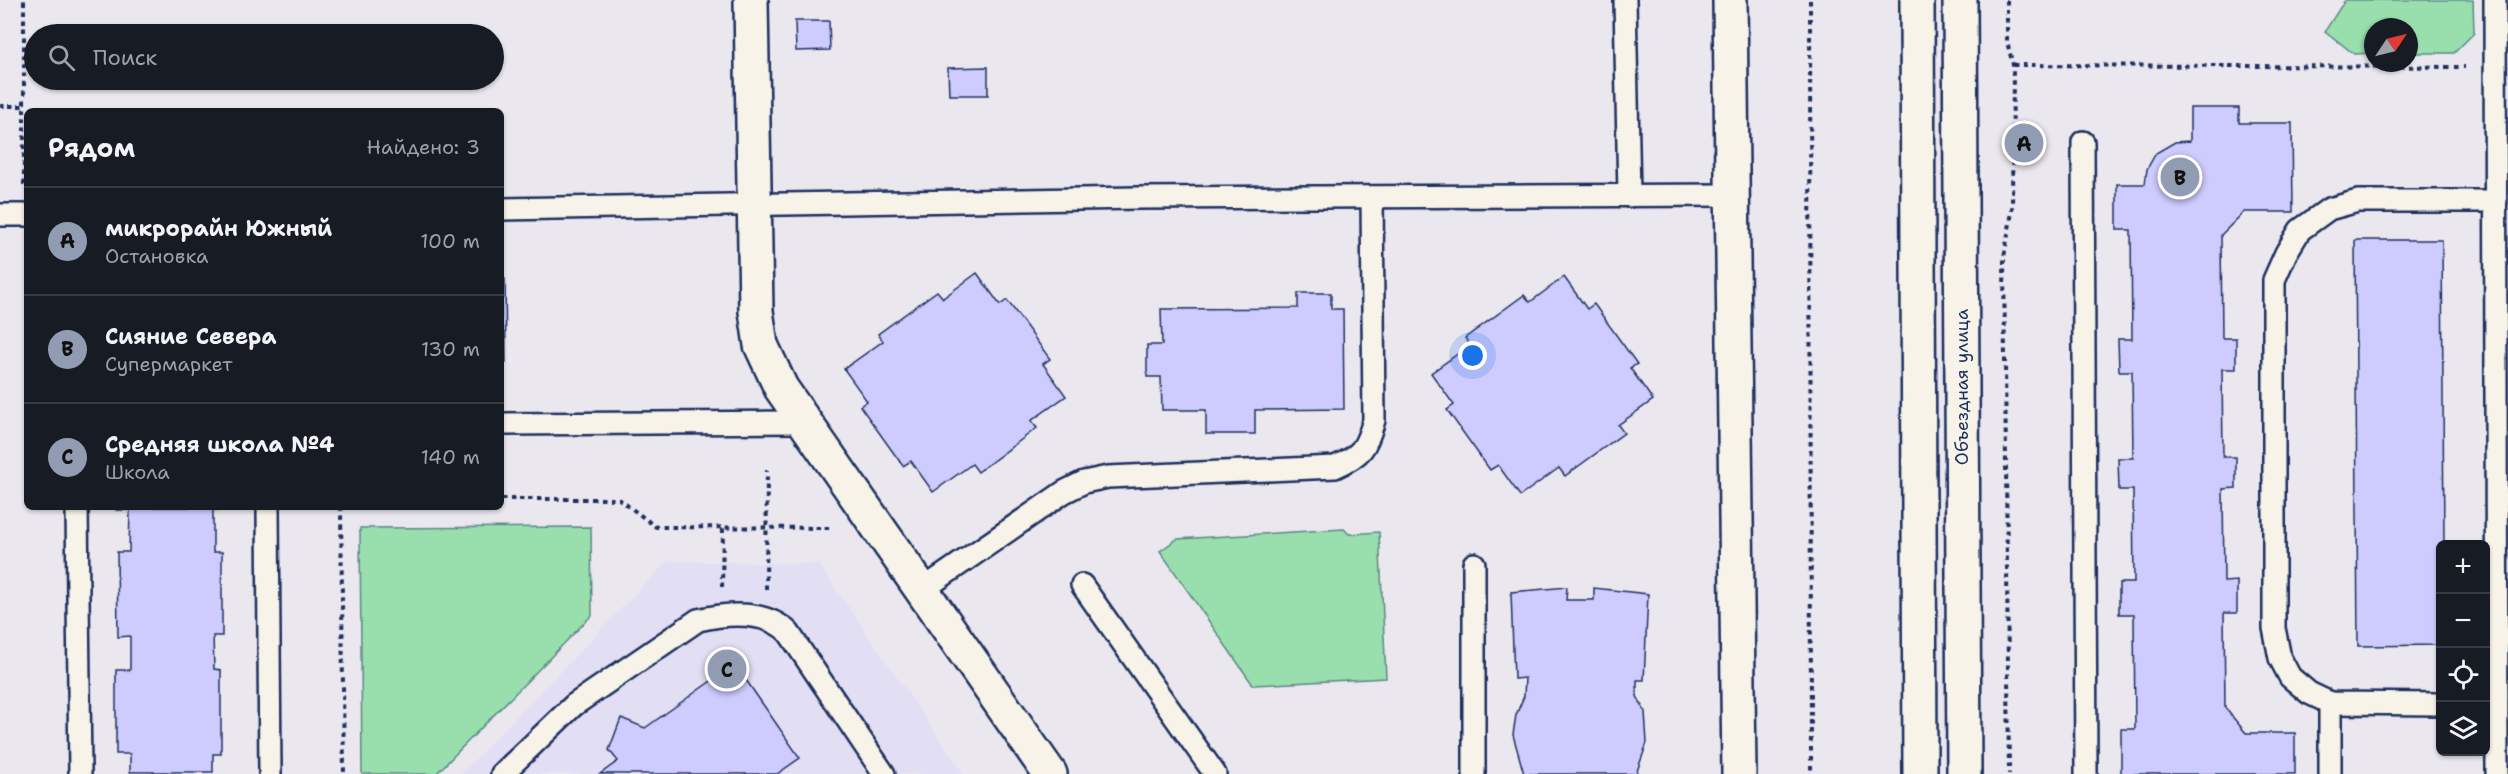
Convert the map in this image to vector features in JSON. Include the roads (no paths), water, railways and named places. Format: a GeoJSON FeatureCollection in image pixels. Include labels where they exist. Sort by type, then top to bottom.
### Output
{"type":"FeatureCollection","features":[{"type":"Feature","properties":{"kind":"street"},"geometry":{"type":"LineString","coordinates":[[751,0],[756,311],[761,345],[781,388],[1050,774]]}},
{"type":"Feature","properties":{"kind":"street"},"geometry":{"type":"LineString","coordinates":[[1730,0],[1739,774]]}},
{"type":"Feature","properties":{"kind":"street"},"geometry":{"type":"LineString","coordinates":[[1917,0],[1920,774]]}},
{"type":"Feature","properties":{"kind":"street","name":"Объездная улица"},"geometry":{"type":"LineString","coordinates":[[1960,0],[1964,774]]}},
{"type":"Feature","properties":{"kind":"lane"},"geometry":{"type":"LineString","coordinates":[[1625,0],[1629,196]]}},
{"type":"Feature","properties":{"kind":"lane"},"geometry":{"type":"LineString","coordinates":[[2495,0],[2495,67],[2502,166],[2496,201],[2497,774]]}},
{"type":"Feature","properties":{"kind":"lane"},"geometry":{"type":"LineString","coordinates":[[2083,142],[2086,774]]}},
{"type":"Feature","properties":{"kind":"lane"},"geometry":{"type":"LineString","coordinates":[[504,209],[1137,198],[1731,195]]}},
{"type":"Feature","properties":{"kind":"lane"},"geometry":{"type":"LineString","coordinates":[[922,590],[1064,492],[1083,482],[1108,477],[1335,467],[1355,458],[1367,443],[1374,420],[1372,197]]}},
{"type":"Feature","properties":{"kind":"lane"},"geometry":{"type":"LineString","coordinates":[[2436,704],[2330,703],[2309,693],[2290,677],[2280,658],[2274,628],[2274,280],[2286,253],[2300,230],[2329,209],[2358,201],[2496,201]]}},
{"type":"Feature","properties":{"kind":"lane"},"geometry":{"type":"LineString","coordinates":[[0,215],[24,215]]}},
{"type":"Feature","properties":{"kind":"lane"},"geometry":{"type":"LineString","coordinates":[[504,424],[805,423]]}},
{"type":"Feature","properties":{"kind":"lane"},"geometry":{"type":"LineString","coordinates":[[77,510],[80,774]]}},
{"type":"Feature","properties":{"kind":"lane"},"geometry":{"type":"LineString","coordinates":[[268,510],[270,774]]}},
{"type":"Feature","properties":{"kind":"lane"},"geometry":{"type":"LineString","coordinates":[[1474,564],[1474,774]]}},
{"type":"Feature","properties":{"kind":"lane"},"geometry":{"type":"LineString","coordinates":[[1082,585],[1215,774]]}},
{"type":"Feature","properties":{"kind":"lane"},"geometry":{"type":"LineString","coordinates":[[502,774],[574,705],[698,620],[722,616],[766,618],[778,622],[789,633],[881,773]]}},
{"type":"Feature","properties":{"kind":"lane"},"geometry":{"type":"LineString","coordinates":[[2330,703],[2330,774]]}},
{"type":"Feature","properties":{"kind":"place","name":"микрорайн Южный"},"geometry":{"type":"Point","coordinates":[2024,143]}},
{"type":"Feature","properties":{"kind":"place","name":"Сияние Севера"},"geometry":{"type":"Point","coordinates":[2180,177]}},
{"type":"Feature","properties":{"kind":"place","name":"Средняя школа №4"},"geometry":{"type":"Point","coordinates":[727,669]}}]}
